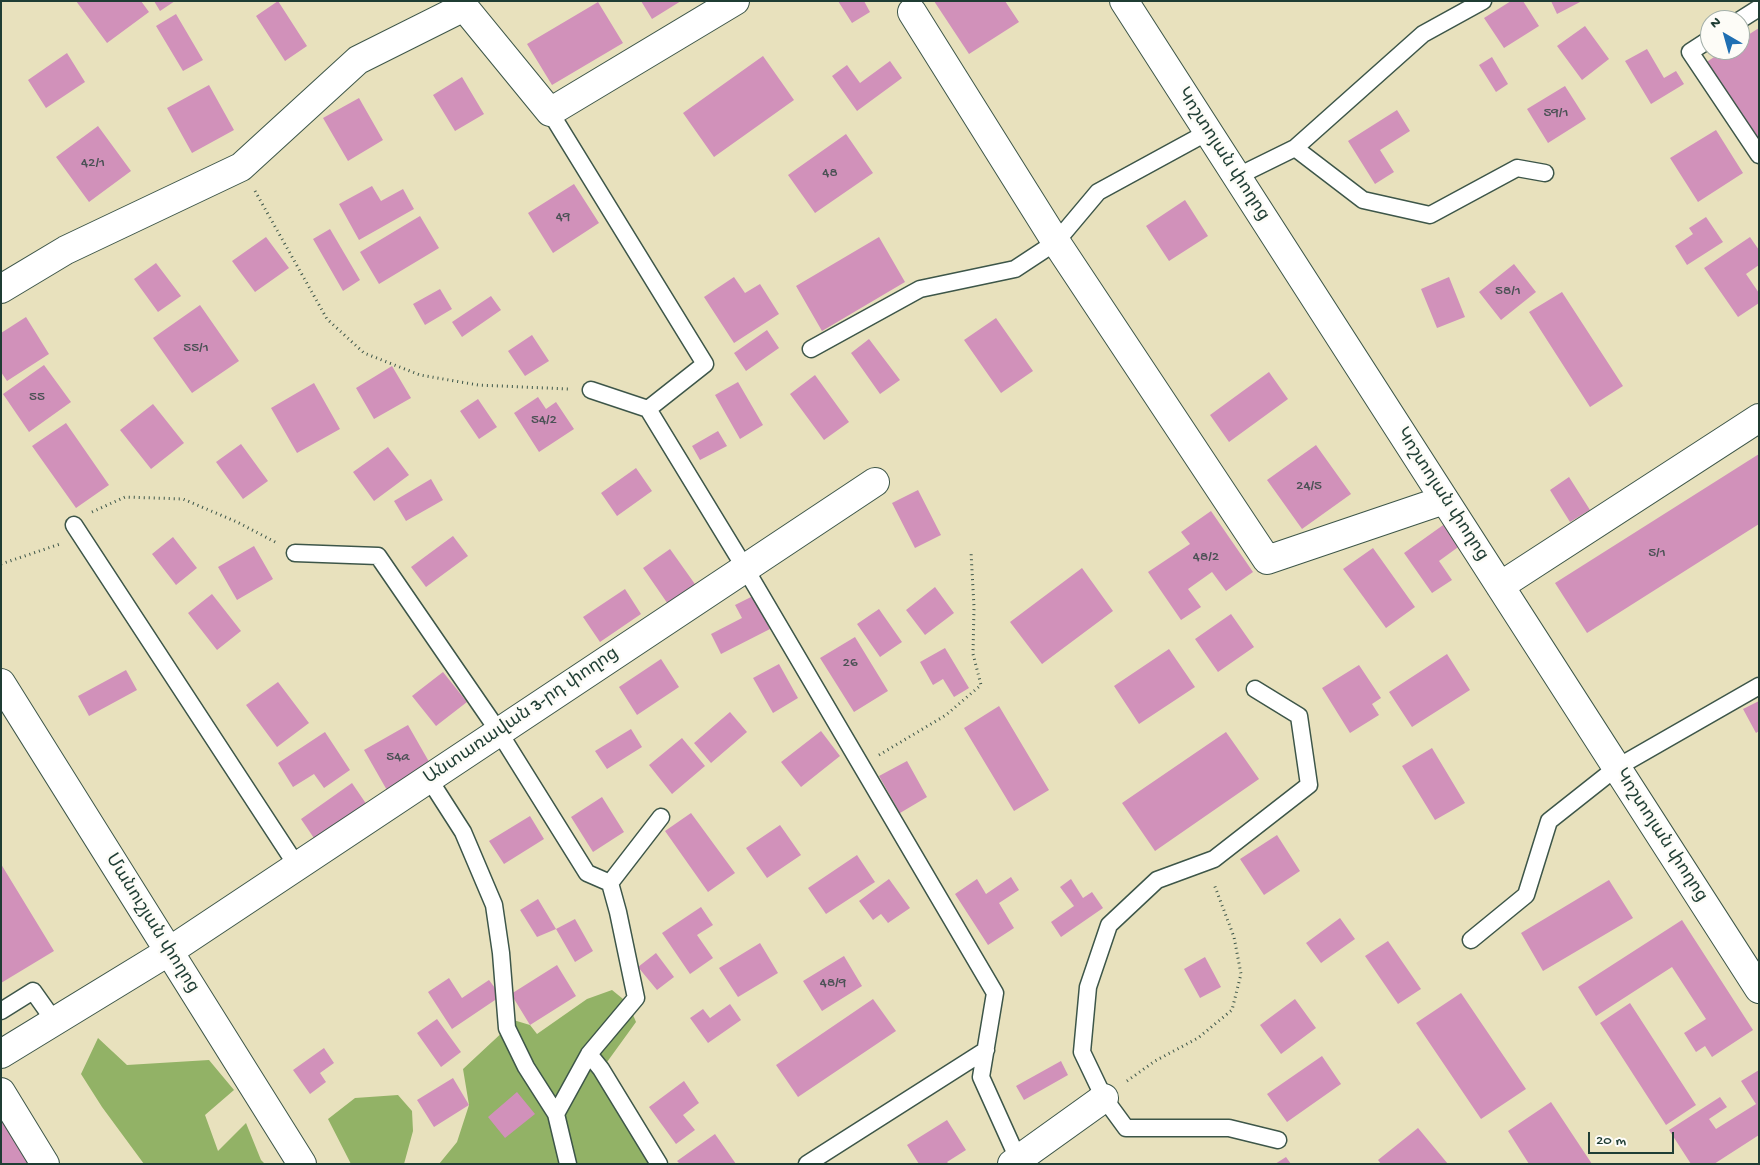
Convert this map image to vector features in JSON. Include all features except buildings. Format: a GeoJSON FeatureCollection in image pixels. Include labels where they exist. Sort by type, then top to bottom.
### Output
{"type":"FeatureCollection","features":[{"type":"Feature","properties":{"kind":"street"},"geometry":{"type":"LineString","coordinates":[[1,289],[66,250],[241,167],[358,60],[464,7],[550,112],[735,1]]}},
{"type":"Feature","properties":{"kind":"street","name":"Կոշտոյան փողոց"},"geometry":{"type":"LineString","coordinates":[[1124,1],[1759,989]]}},
{"type":"Feature","properties":{"kind":"street"},"geometry":{"type":"LineString","coordinates":[[912,12],[1056,242],[1267,560],[1444,500]]}},
{"type":"Feature","properties":{"kind":"street"},"geometry":{"type":"LineString","coordinates":[[1500,586],[1759,418]]}},
{"type":"Feature","properties":{"kind":"street","name":"Անտառավան 3-րդ փողոց"},"geometry":{"type":"LineString","coordinates":[[1,1054],[168,952],[875,482]]}},
{"type":"Feature","properties":{"kind":"street","name":"Մանուշյան փողոց"},"geometry":{"type":"LineString","coordinates":[[1,683],[302,1164]]}},
{"type":"Feature","properties":{"kind":"street"},"geometry":{"type":"LineString","coordinates":[[1,1092],[45,1164]]}},
{"type":"Feature","properties":{"kind":"street"},"geometry":{"type":"LineString","coordinates":[[1015,1162],[1104,1098]]}},
{"type":"Feature","properties":{"kind":"lane"},"geometry":{"type":"LineString","coordinates":[[1236,177],[1295,148],[1423,34],[1483,1]]}},
{"type":"Feature","properties":{"kind":"lane"},"geometry":{"type":"LineString","coordinates":[[1755,1],[1759,7]]}},
{"type":"Feature","properties":{"kind":"lane"},"geometry":{"type":"LineString","coordinates":[[1700,46],[1690,52],[1759,155]]}},
{"type":"Feature","properties":{"kind":"lane"},"geometry":{"type":"LineString","coordinates":[[550,112],[705,364],[648,409]]}},
{"type":"Feature","properties":{"kind":"lane"},"geometry":{"type":"LineString","coordinates":[[811,349],[920,289],[1015,269],[1056,242],[1098,192],[1208,132]]}},
{"type":"Feature","properties":{"kind":"lane"},"geometry":{"type":"LineString","coordinates":[[1295,148],[1363,200],[1430,215],[1517,168],[1545,174]]}},
{"type":"Feature","properties":{"kind":"lane"},"geometry":{"type":"LineString","coordinates":[[591,390],[648,409],[746,568],[996,993],[981,1077],[1015,1162]]}},
{"type":"Feature","properties":{"kind":"lane"},"geometry":{"type":"LineString","coordinates":[[74,525],[297,866]]}},
{"type":"Feature","properties":{"kind":"lane"},"geometry":{"type":"LineString","coordinates":[[295,553],[378,556],[499,732],[587,873],[610,883]]}},
{"type":"Feature","properties":{"kind":"lane"},"geometry":{"type":"LineString","coordinates":[[1471,940],[1526,895],[1549,821],[1616,768],[1759,686]]}},
{"type":"Feature","properties":{"kind":"lane"},"geometry":{"type":"LineString","coordinates":[[1255,689],[1299,716],[1309,785],[1214,859],[1157,880],[1109,925],[1088,987],[1082,1052],[1104,1098],[1126,1128],[1228,1128],[1278,1140]]}},
{"type":"Feature","properties":{"kind":"lane"},"geometry":{"type":"LineString","coordinates":[[428,780],[463,832],[494,906],[501,953],[507,1028],[526,1067],[556,1114],[568,1164]]}},
{"type":"Feature","properties":{"kind":"lane"},"geometry":{"type":"LineString","coordinates":[[610,883],[662,817]]}},
{"type":"Feature","properties":{"kind":"lane"},"geometry":{"type":"LineString","coordinates":[[556,1114],[589,1054],[636,998],[610,883]]}},
{"type":"Feature","properties":{"kind":"lane"},"geometry":{"type":"LineString","coordinates":[[1,1011],[33,991],[55,1022]]}},
{"type":"Feature","properties":{"kind":"lane"},"geometry":{"type":"LineString","coordinates":[[807,1164],[986,1050]]}},
{"type":"Feature","properties":{"kind":"lane"},"geometry":{"type":"LineString","coordinates":[[589,1054],[602,1069],[659,1164]]}},
{"type":"Feature","properties":{"kind":"path"},"geometry":{"type":"LineString","coordinates":[[241,167],[296,261],[327,319],[364,353],[420,375],[478,385],[591,390]]}},
{"type":"Feature","properties":{"kind":"path"},"geometry":{"type":"LineString","coordinates":[[1,564],[61,543],[78,519],[126,497],[183,499],[237,522],[295,553]]}},
{"type":"Feature","properties":{"kind":"path"},"geometry":{"type":"LineString","coordinates":[[861,765],[946,715],[981,685],[973,654],[974,607],[971,552]]}},
{"type":"Feature","properties":{"kind":"path"},"geometry":{"type":"LineString","coordinates":[[1104,1098],[1155,1061],[1198,1038],[1232,1010],[1241,974],[1234,937],[1219,894],[1204,863]]}},
{"type":"Feature","properties":{"kind":"green space"},"geometry":{"type":"Polygon","coordinates":[[[612,990],[628,1003],[636,1022],[602,1069],[657,1164],[439,1164],[457,1142],[469,1105],[463,1069],[507,1028],[510,1019],[530,1025],[537,1034],[587,999],[612,990]]]}},
{"type":"Feature","properties":{"kind":"green space"},"geometry":{"type":"Polygon","coordinates":[[[98,1038],[127,1065],[209,1060],[234,1090],[205,1115],[218,1151],[246,1123],[261,1160],[265,1164],[144,1164],[102,1107],[81,1074],[98,1038]]]}},
{"type":"Feature","properties":{"kind":"green space"},"geometry":{"type":"Polygon","coordinates":[[[398,1095],[412,1111],[413,1131],[404,1164],[351,1164],[328,1119],[355,1098],[398,1095]]]}}]}
